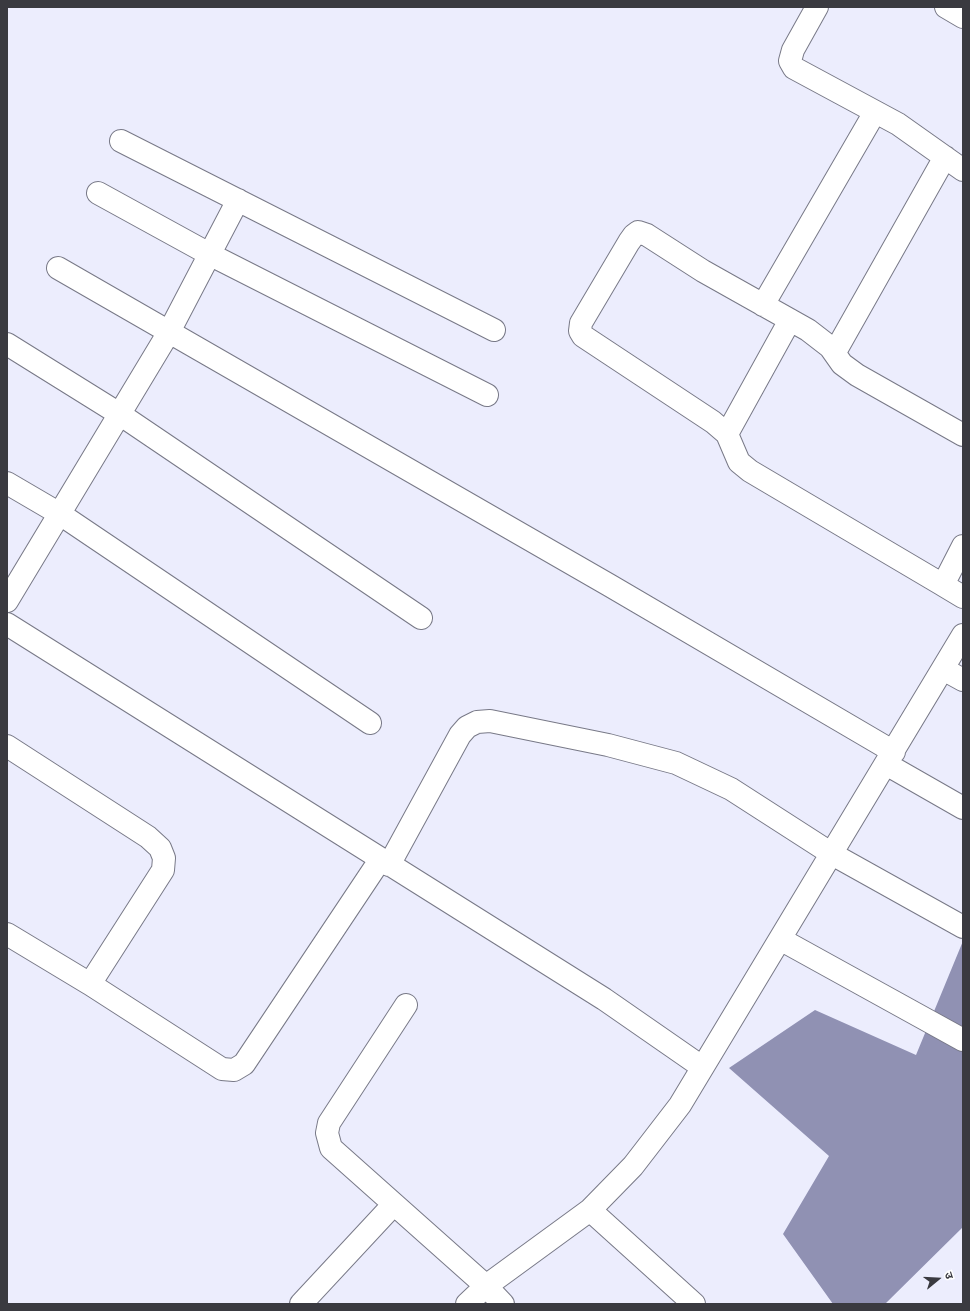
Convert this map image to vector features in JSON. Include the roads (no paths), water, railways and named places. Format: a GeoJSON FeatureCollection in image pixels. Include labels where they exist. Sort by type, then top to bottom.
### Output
{"type":"FeatureCollection","features":[{"type":"Feature","properties":{"kind":"street"},"geometry":{"type":"LineString","coordinates":[[817,7],[793,50],[790,61],[794,68],[898,124],[963,170]]}},
{"type":"Feature","properties":{"kind":"street"},"geometry":{"type":"LineString","coordinates":[[946,7],[963,17]]}},
{"type":"Feature","properties":{"kind":"street"},"geometry":{"type":"LineString","coordinates":[[763,304],[875,112]]}},
{"type":"Feature","properties":{"kind":"street"},"geometry":{"type":"LineString","coordinates":[[121,141],[494,330]]}},
{"type":"Feature","properties":{"kind":"street"},"geometry":{"type":"LineString","coordinates":[[835,352],[945,157]]}},
{"type":"Feature","properties":{"kind":"street"},"geometry":{"type":"LineString","coordinates":[[98,193],[211,255],[487,395]]}},
{"type":"Feature","properties":{"kind":"street"},"geometry":{"type":"LineString","coordinates":[[7,601],[121,415],[169,332],[211,255],[238,200]]}},
{"type":"Feature","properties":{"kind":"street"},"geometry":{"type":"LineString","coordinates":[[963,435],[857,375],[842,364],[835,352],[808,330],[703,271],[647,235],[638,232],[629,242],[581,323],[580,331],[583,336],[713,422],[727,434],[739,462],[750,471],[963,596]]}},
{"type":"Feature","properties":{"kind":"street"},"geometry":{"type":"LineString","coordinates":[[58,268],[890,758],[963,808]]}},
{"type":"Feature","properties":{"kind":"street"},"geometry":{"type":"LineString","coordinates":[[727,434],[790,320]]}},
{"type":"Feature","properties":{"kind":"street"},"geometry":{"type":"LineString","coordinates":[[7,344],[121,415],[420,618]]}},
{"type":"Feature","properties":{"kind":"street"},"geometry":{"type":"LineString","coordinates":[[7,483],[60,514],[370,723]]}},
{"type":"Feature","properties":{"kind":"street"},"geometry":{"type":"LineString","coordinates":[[943,585],[963,546]]}},
{"type":"Feature","properties":{"kind":"street"},"geometry":{"type":"LineString","coordinates":[[7,624],[604,999],[702,1067]]}},
{"type":"Feature","properties":{"kind":"street"},"geometry":{"type":"LineString","coordinates":[[467,1304],[486,1286],[590,1210],[633,1166],[680,1105],[963,635]]}},
{"type":"Feature","properties":{"kind":"street"},"geometry":{"type":"LineString","coordinates":[[943,669],[963,680]]}},
{"type":"Feature","properties":{"kind":"street"},"geometry":{"type":"LineString","coordinates":[[7,934],[90,984],[222,1069],[234,1070],[244,1064],[385,862],[460,735],[467,727],[477,722],[490,721],[608,745],[676,763],[731,790],[832,854],[963,927]]}},
{"type":"Feature","properties":{"kind":"street"},"geometry":{"type":"LineString","coordinates":[[7,746],[148,838],[160,848],[164,858],[163,870],[90,984]]}},
{"type":"Feature","properties":{"kind":"street"},"geometry":{"type":"LineString","coordinates":[[780,939],[963,1040]]}},
{"type":"Feature","properties":{"kind":"street"},"geometry":{"type":"LineString","coordinates":[[406,1005],[329,1123],[327,1133],[331,1148],[486,1286],[503,1304]]}},
{"type":"Feature","properties":{"kind":"street"},"geometry":{"type":"LineString","coordinates":[[301,1304],[394,1204]]}},
{"type":"Feature","properties":{"kind":"street"},"geometry":{"type":"LineString","coordinates":[[590,1210],[694,1304]]}},
{"type":"Feature","properties":{"kind":"water"},"geometry":{"type":"Polygon","coordinates":[[[963,941],[963,1227],[885,1304],[833,1304],[783,1234],[829,1156],[729,1068],[815,1010],[916,1055],[963,941]]]}}]}
